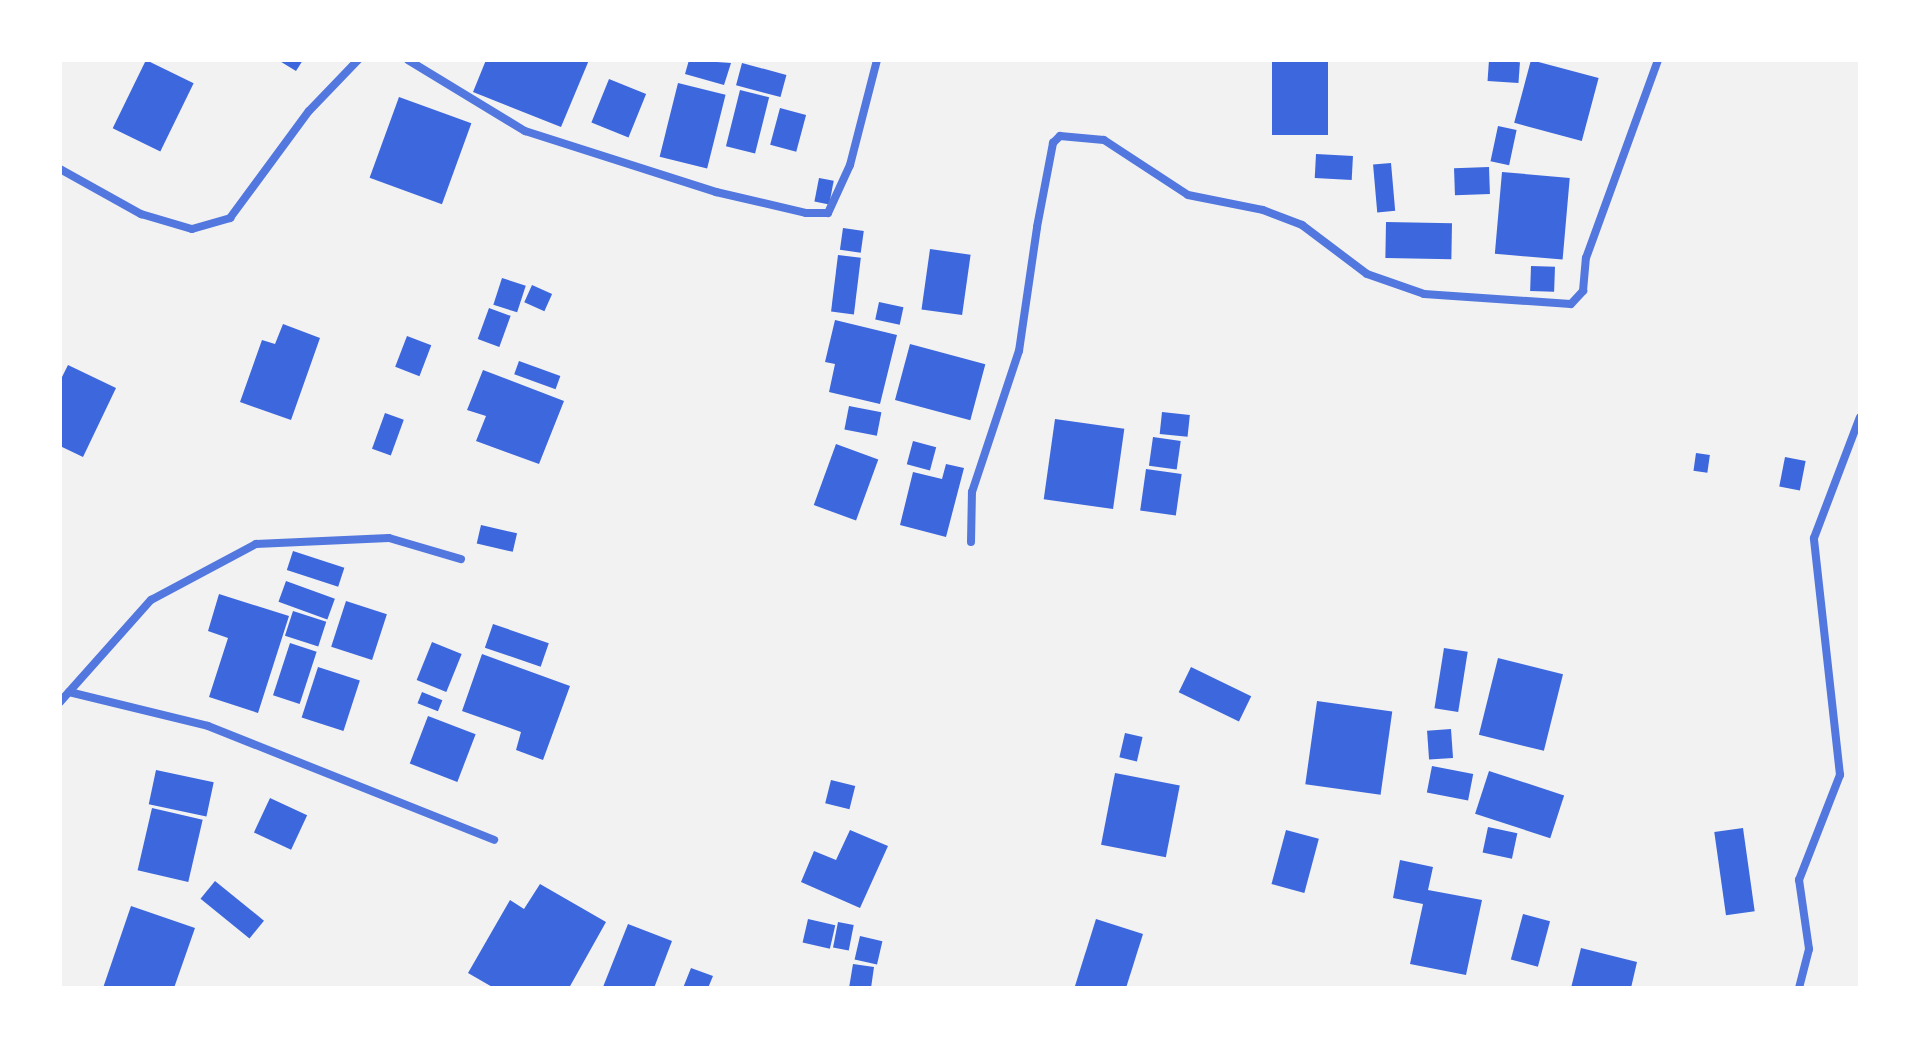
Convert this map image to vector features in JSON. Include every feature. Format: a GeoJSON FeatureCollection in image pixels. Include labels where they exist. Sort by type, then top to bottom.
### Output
{"type":"FeatureCollection","features":[{"type":"Feature","properties":{"kind":"street"},"geometry":{"type":"LineString","coordinates":[[60,169],[141,214],[192,229],[230,218],[309,111],[358,60]]}},
{"type":"Feature","properties":{"kind":"street"},"geometry":{"type":"LineString","coordinates":[[408,60],[525,131],[716,192],[806,213],[828,213],[834,201],[850,165],[877,60]]}},
{"type":"Feature","properties":{"kind":"street"},"geometry":{"type":"LineString","coordinates":[[971,542],[972,492],[1019,351],[1039,213],[1053,143],[1060,136],[1104,140],[1188,195],[1263,210],[1302,225],[1367,274],[1424,294],[1571,304],[1583,291],[1586,258],[1658,60]]}},
{"type":"Feature","properties":{"kind":"street"},"geometry":{"type":"LineString","coordinates":[[1799,988],[1809,949],[1799,880],[1840,775],[1814,538],[1860,417]]}},
{"type":"Feature","properties":{"kind":"street"},"geometry":{"type":"LineString","coordinates":[[60,702],[151,600],[256,544],[389,538],[461,559]]}},
{"type":"Feature","properties":{"kind":"street"},"geometry":{"type":"LineString","coordinates":[[69,692],[208,726],[494,840]]}},
{"type":"Feature","properties":{"kind":"building"},"geometry":{"type":"Polygon","coordinates":[[[146,60],[194,83],[160,152],[113,128],[146,60]]]}},
{"type":"Feature","properties":{"kind":"building"},"geometry":{"type":"Polygon","coordinates":[[[278,60],[303,60],[296,71],[278,60]]]}},
{"type":"Feature","properties":{"kind":"building"},"geometry":{"type":"Polygon","coordinates":[[[486,60],[589,60],[561,127],[473,92],[486,60]]]}},
{"type":"Feature","properties":{"kind":"building"},"geometry":{"type":"Polygon","coordinates":[[[689,60],[731,63],[724,85],[685,74],[689,60]]]}},
{"type":"Feature","properties":{"kind":"building"},"geometry":{"type":"Polygon","coordinates":[[[1272,60],[1328,60],[1328,135],[1272,135],[1272,60]]]}},
{"type":"Feature","properties":{"kind":"building"},"geometry":{"type":"Polygon","coordinates":[[[1489,60],[1520,62],[1518,83],[1488,81],[1489,60]]]}},
{"type":"Feature","properties":{"kind":"building"},"geometry":{"type":"Polygon","coordinates":[[[1531,60],[1599,78],[1582,141],[1514,123],[1531,60]]]}},
{"type":"Feature","properties":{"kind":"building"},"geometry":{"type":"Polygon","coordinates":[[[742,63],[786,75],[780,97],[736,85],[742,63]]]}},
{"type":"Feature","properties":{"kind":"building"},"geometry":{"type":"Polygon","coordinates":[[[609,79],[646,94],[628,138],[591,123],[609,79]]]}},
{"type":"Feature","properties":{"kind":"building"},"geometry":{"type":"Polygon","coordinates":[[[678,83],[726,95],[707,169],[660,157],[678,83]]]}},
{"type":"Feature","properties":{"kind":"building"},"geometry":{"type":"Polygon","coordinates":[[[740,90],[769,97],[755,154],[726,146],[740,90]]]}},
{"type":"Feature","properties":{"kind":"building"},"geometry":{"type":"Polygon","coordinates":[[[399,97],[471,123],[442,204],[370,178],[399,97]]]}},
{"type":"Feature","properties":{"kind":"building"},"geometry":{"type":"Polygon","coordinates":[[[780,108],[806,115],[796,152],[770,145],[780,108]]]}},
{"type":"Feature","properties":{"kind":"building"},"geometry":{"type":"Polygon","coordinates":[[[1498,126],[1517,130],[1509,165],[1491,161],[1498,126]]]}},
{"type":"Feature","properties":{"kind":"building"},"geometry":{"type":"Polygon","coordinates":[[[1316,154],[1353,156],[1352,180],[1315,178],[1316,154]]]}},
{"type":"Feature","properties":{"kind":"building"},"geometry":{"type":"Polygon","coordinates":[[[1391,163],[1395,211],[1377,212],[1373,165],[1391,163]]]}},
{"type":"Feature","properties":{"kind":"building"},"geometry":{"type":"Polygon","coordinates":[[[1489,167],[1490,194],[1455,195],[1454,168],[1489,167]]]}},
{"type":"Feature","properties":{"kind":"building"},"geometry":{"type":"Polygon","coordinates":[[[1502,172],[1570,178],[1563,260],[1495,254],[1502,172]]]}},
{"type":"Feature","properties":{"kind":"building"},"geometry":{"type":"Polygon","coordinates":[[[819,178],[834,181],[829,204],[814,202],[819,178]]]}},
{"type":"Feature","properties":{"kind":"building"},"geometry":{"type":"Polygon","coordinates":[[[1386,222],[1452,223],[1451,259],[1385,258],[1386,222]]]}},
{"type":"Feature","properties":{"kind":"building"},"geometry":{"type":"Polygon","coordinates":[[[843,228],[864,231],[861,253],[840,250],[843,228]]]}},
{"type":"Feature","properties":{"kind":"building"},"geometry":{"type":"Polygon","coordinates":[[[930,249],[971,255],[962,315],[922,309],[930,249]]]}},
{"type":"Feature","properties":{"kind":"building"},"geometry":{"type":"Polygon","coordinates":[[[838,255],[861,258],[854,314],[831,312],[838,255]]]}},
{"type":"Feature","properties":{"kind":"building"},"geometry":{"type":"Polygon","coordinates":[[[1531,266],[1555,267],[1554,292],[1530,291],[1531,266]]]}},
{"type":"Feature","properties":{"kind":"building"},"geometry":{"type":"Polygon","coordinates":[[[502,278],[526,286],[517,312],[493,305],[502,278]]]}},
{"type":"Feature","properties":{"kind":"building"},"geometry":{"type":"Polygon","coordinates":[[[532,285],[552,294],[544,311],[524,302],[532,285]]]}},
{"type":"Feature","properties":{"kind":"building"},"geometry":{"type":"Polygon","coordinates":[[[879,302],[903,307],[900,325],[875,320],[879,302]]]}},
{"type":"Feature","properties":{"kind":"building"},"geometry":{"type":"Polygon","coordinates":[[[489,308],[511,316],[499,347],[478,339],[489,308]]]}},
{"type":"Feature","properties":{"kind":"building"},"geometry":{"type":"Polygon","coordinates":[[[835,320],[897,335],[880,404],[829,392],[835,364],[825,362],[835,320]]]}},
{"type":"Feature","properties":{"kind":"building"},"geometry":{"type":"Polygon","coordinates":[[[283,324],[320,338],[291,420],[240,402],[262,340],[275,344],[283,324]]]}},
{"type":"Feature","properties":{"kind":"building"},"geometry":{"type":"Polygon","coordinates":[[[407,336],[431,345],[419,376],[395,367],[407,336]]]}},
{"type":"Feature","properties":{"kind":"building"},"geometry":{"type":"Polygon","coordinates":[[[910,344],[985,364],[970,420],[895,400],[910,344]]]}},
{"type":"Feature","properties":{"kind":"building"},"geometry":{"type":"Polygon","coordinates":[[[519,361],[560,376],[556,389],[514,374],[519,361]]]}},
{"type":"Feature","properties":{"kind":"building"},"geometry":{"type":"Polygon","coordinates":[[[68,365],[116,388],[83,457],[60,446],[60,381],[68,365]]]}},
{"type":"Feature","properties":{"kind":"building"},"geometry":{"type":"Polygon","coordinates":[[[483,370],[564,401],[539,464],[476,441],[486,416],[467,410],[483,370]]]}},
{"type":"Feature","properties":{"kind":"building"},"geometry":{"type":"Polygon","coordinates":[[[849,406],[881,412],[877,436],[844,430],[849,406]]]}},
{"type":"Feature","properties":{"kind":"building"},"geometry":{"type":"Polygon","coordinates":[[[1162,412],[1190,415],[1188,437],[1160,434],[1162,412]]]}},
{"type":"Feature","properties":{"kind":"building"},"geometry":{"type":"Polygon","coordinates":[[[385,413],[404,420],[391,456],[372,449],[385,413]]]}},
{"type":"Feature","properties":{"kind":"building"},"geometry":{"type":"Polygon","coordinates":[[[1055,419],[1124,429],[1113,509],[1044,499],[1055,419]]]}},
{"type":"Feature","properties":{"kind":"building"},"geometry":{"type":"Polygon","coordinates":[[[1153,437],[1181,441],[1177,470],[1149,466],[1153,437]]]}},
{"type":"Feature","properties":{"kind":"building"},"geometry":{"type":"Polygon","coordinates":[[[913,441],[936,447],[930,470],[907,464],[913,441]]]}},
{"type":"Feature","properties":{"kind":"building"},"geometry":{"type":"Polygon","coordinates":[[[836,444],[878,459],[856,520],[814,505],[836,444]]]}},
{"type":"Feature","properties":{"kind":"building"},"geometry":{"type":"Polygon","coordinates":[[[1696,453],[1710,455],[1707,473],[1693,471],[1696,453]]]}},
{"type":"Feature","properties":{"kind":"building"},"geometry":{"type":"Polygon","coordinates":[[[1785,457],[1806,461],[1800,490],[1779,486],[1785,457]]]}},
{"type":"Feature","properties":{"kind":"building"},"geometry":{"type":"Polygon","coordinates":[[[946,464],[964,468],[946,537],[900,525],[913,472],[942,479],[946,464]]]}},
{"type":"Feature","properties":{"kind":"building"},"geometry":{"type":"Polygon","coordinates":[[[1146,469],[1182,474],[1176,516],[1140,511],[1146,469]]]}},
{"type":"Feature","properties":{"kind":"building"},"geometry":{"type":"Polygon","coordinates":[[[481,525],[517,533],[513,552],[477,544],[481,525]]]}},
{"type":"Feature","properties":{"kind":"building"},"geometry":{"type":"Polygon","coordinates":[[[293,551],[344,568],[338,587],[287,570],[293,551]]]}},
{"type":"Feature","properties":{"kind":"building"},"geometry":{"type":"Polygon","coordinates":[[[286,581],[335,599],[327,619],[278,602],[286,581]]]}},
{"type":"Feature","properties":{"kind":"building"},"geometry":{"type":"Polygon","coordinates":[[[219,594],[289,616],[258,713],[209,697],[228,638],[208,631],[219,594]]]}},
{"type":"Feature","properties":{"kind":"building"},"geometry":{"type":"Polygon","coordinates":[[[346,601],[387,614],[372,660],[331,647],[346,601]]]}},
{"type":"Feature","properties":{"kind":"building"},"geometry":{"type":"Polygon","coordinates":[[[293,611],[326,622],[318,647],[285,636],[293,611]]]}},
{"type":"Feature","properties":{"kind":"building"},"geometry":{"type":"Polygon","coordinates":[[[493,624],[549,643],[541,667],[485,648],[493,624]]]}},
{"type":"Feature","properties":{"kind":"building"},"geometry":{"type":"Polygon","coordinates":[[[432,642],[462,654],[446,692],[417,680],[432,642]]]}},
{"type":"Feature","properties":{"kind":"building"},"geometry":{"type":"Polygon","coordinates":[[[290,643],[317,652],[300,704],[273,695],[290,643]]]}},
{"type":"Feature","properties":{"kind":"building"},"geometry":{"type":"Polygon","coordinates":[[[1444,648],[1468,652],[1458,712],[1434,708],[1444,648]]]}},
{"type":"Feature","properties":{"kind":"building"},"geometry":{"type":"Polygon","coordinates":[[[482,654],[570,686],[543,760],[516,750],[521,732],[462,711],[482,654]]]}},
{"type":"Feature","properties":{"kind":"building"},"geometry":{"type":"Polygon","coordinates":[[[1498,658],[1563,674],[1544,751],[1479,735],[1498,658]]]}},
{"type":"Feature","properties":{"kind":"building"},"geometry":{"type":"Polygon","coordinates":[[[318,667],[360,681],[343,731],[302,717],[318,667]]]}},
{"type":"Feature","properties":{"kind":"building"},"geometry":{"type":"Polygon","coordinates":[[[1191,667],[1251,696],[1239,722],[1179,692],[1191,667]]]}},
{"type":"Feature","properties":{"kind":"building"},"geometry":{"type":"Polygon","coordinates":[[[422,692],[442,700],[438,711],[418,703],[422,692]]]}},
{"type":"Feature","properties":{"kind":"building"},"geometry":{"type":"Polygon","coordinates":[[[1317,701],[1392,712],[1381,795],[1305,784],[1317,701]]]}},
{"type":"Feature","properties":{"kind":"building"},"geometry":{"type":"Polygon","coordinates":[[[428,716],[476,734],[457,782],[410,764],[428,716]]]}},
{"type":"Feature","properties":{"kind":"building"},"geometry":{"type":"Polygon","coordinates":[[[1451,729],[1453,758],[1429,760],[1427,731],[1451,729]]]}},
{"type":"Feature","properties":{"kind":"building"},"geometry":{"type":"Polygon","coordinates":[[[1125,733],[1143,737],[1137,761],[1119,757],[1125,733]]]}},
{"type":"Feature","properties":{"kind":"building"},"geometry":{"type":"Polygon","coordinates":[[[1432,766],[1473,774],[1468,801],[1427,793],[1432,766]]]}},
{"type":"Feature","properties":{"kind":"building"},"geometry":{"type":"Polygon","coordinates":[[[156,770],[214,782],[206,817],[149,804],[156,770]]]}},
{"type":"Feature","properties":{"kind":"building"},"geometry":{"type":"Polygon","coordinates":[[[1489,771],[1564,795],[1550,838],[1475,814],[1489,771]]]}},
{"type":"Feature","properties":{"kind":"building"},"geometry":{"type":"Polygon","coordinates":[[[1115,773],[1180,786],[1166,857],[1101,845],[1115,773]]]}},
{"type":"Feature","properties":{"kind":"building"},"geometry":{"type":"Polygon","coordinates":[[[831,780],[855,786],[849,809],[825,803],[831,780]]]}},
{"type":"Feature","properties":{"kind":"building"},"geometry":{"type":"Polygon","coordinates":[[[270,798],[307,815],[291,850],[254,832],[270,798]]]}},
{"type":"Feature","properties":{"kind":"building"},"geometry":{"type":"Polygon","coordinates":[[[152,808],[203,820],[188,882],[138,870],[152,808]]]}},
{"type":"Feature","properties":{"kind":"building"},"geometry":{"type":"Polygon","coordinates":[[[1488,827],[1517,833],[1512,859],[1483,852],[1488,827]]]}},
{"type":"Feature","properties":{"kind":"building"},"geometry":{"type":"Polygon","coordinates":[[[1743,828],[1755,911],[1726,915],[1714,832],[1743,828]]]}},
{"type":"Feature","properties":{"kind":"building"},"geometry":{"type":"Polygon","coordinates":[[[850,830],[888,846],[860,908],[801,882],[814,851],[836,860],[850,830]]]}},
{"type":"Feature","properties":{"kind":"building"},"geometry":{"type":"Polygon","coordinates":[[[1286,830],[1319,839],[1304,893],[1272,884],[1286,830]]]}},
{"type":"Feature","properties":{"kind":"building"},"geometry":{"type":"Polygon","coordinates":[[[1400,860],[1433,867],[1428,890],[1482,900],[1466,975],[1410,964],[1423,904],[1393,898],[1400,860]]]}},
{"type":"Feature","properties":{"kind":"building"},"geometry":{"type":"Polygon","coordinates":[[[215,881],[264,921],[249,939],[201,899],[215,881]]]}},
{"type":"Feature","properties":{"kind":"building"},"geometry":{"type":"Polygon","coordinates":[[[540,884],[606,922],[569,988],[494,988],[468,973],[510,900],[524,909],[540,884]]]}},
{"type":"Feature","properties":{"kind":"building"},"geometry":{"type":"Polygon","coordinates":[[[131,906],[195,928],[174,988],[103,988],[131,906]]]}},
{"type":"Feature","properties":{"kind":"building"},"geometry":{"type":"Polygon","coordinates":[[[1523,914],[1550,921],[1538,967],[1511,959],[1523,914]]]}},
{"type":"Feature","properties":{"kind":"building"},"geometry":{"type":"Polygon","coordinates":[[[808,919],[835,925],[830,949],[803,942],[808,919]]]}},
{"type":"Feature","properties":{"kind":"building"},"geometry":{"type":"Polygon","coordinates":[[[1096,919],[1143,934],[1126,988],[1075,986],[1096,919]]]}},
{"type":"Feature","properties":{"kind":"building"},"geometry":{"type":"Polygon","coordinates":[[[838,922],[854,925],[849,951],[833,948],[838,922]]]}},
{"type":"Feature","properties":{"kind":"building"},"geometry":{"type":"Polygon","coordinates":[[[628,924],[672,941],[654,988],[603,987],[628,924]]]}},
{"type":"Feature","properties":{"kind":"building"},"geometry":{"type":"Polygon","coordinates":[[[860,936],[882,941],[877,965],[855,959],[860,936]]]}},
{"type":"Feature","properties":{"kind":"building"},"geometry":{"type":"Polygon","coordinates":[[[1581,948],[1637,962],[1631,988],[1571,988],[1581,948]]]}},
{"type":"Feature","properties":{"kind":"building"},"geometry":{"type":"Polygon","coordinates":[[[853,964],[874,967],[871,988],[849,988],[853,964]]]}},
{"type":"Feature","properties":{"kind":"building"},"geometry":{"type":"Polygon","coordinates":[[[691,968],[713,976],[708,988],[683,988],[691,968]]]}}]}
